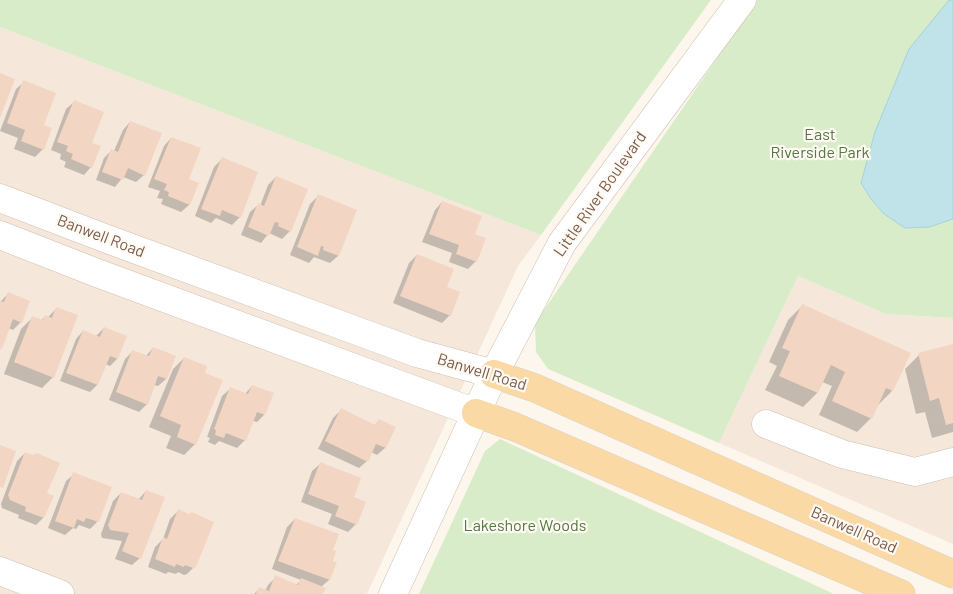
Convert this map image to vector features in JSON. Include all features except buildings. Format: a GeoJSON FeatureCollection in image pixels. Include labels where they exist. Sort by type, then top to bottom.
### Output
{"type":"FeatureCollection","features":[{"type":"Feature","properties":{"kind":"main road","name":"Banwell Road"},"geometry":{"type":"LineString","coordinates":[[494,374],[535,388],[953,574]]}},
{"type":"Feature","properties":{"kind":"main road"},"geometry":{"type":"LineString","coordinates":[[476,413],[515,427],[901,594]]}},
{"type":"Feature","properties":{"kind":"street","name":"Little River Boulevard"},"geometry":{"type":"LineString","coordinates":[[393,594],[494,374],[562,243],[742,0]]}},
{"type":"Feature","properties":{"kind":"street","name":"Banwell Road"},"geometry":{"type":"LineString","coordinates":[[0,198],[416,353],[494,374]]}},
{"type":"Feature","properties":{"kind":"street"},"geometry":{"type":"LineString","coordinates":[[0,236],[476,413]]}},
{"type":"Feature","properties":{"kind":"street"},"geometry":{"type":"LineString","coordinates":[[97,273],[107,239]]}},
{"type":"Feature","properties":{"kind":"street"},"geometry":{"type":"LineString","coordinates":[[766,424],[842,454],[915,472],[953,462]]}},
{"type":"Feature","properties":{"kind":"street"},"geometry":{"type":"LineString","coordinates":[[0,572],[60,594]]}},
{"type":"Feature","properties":{"kind":"shaded area"},"geometry":{"type":"Polygon","coordinates":[[[0,27],[541,235],[518,266],[367,594],[0,594],[0,27]]]}},
{"type":"Feature","properties":{"kind":"shaded area"},"geometry":{"type":"Polygon","coordinates":[[[798,276],[886,314],[953,318],[953,544],[719,443],[798,276]]]}},
{"type":"Feature","properties":{"kind":"green space"},"geometry":{"type":"Polygon","coordinates":[[[0,0],[711,0],[541,235],[0,27],[0,0]]]}},
{"type":"Feature","properties":{"kind":"green space","name":"East Riverside Park"},"geometry":{"type":"Polygon","coordinates":[[[757,0],[953,0],[953,318],[886,314],[798,276],[719,443],[548,369],[536,352],[535,323],[757,0]]]}},
{"type":"Feature","properties":{"kind":"green space","name":"Lakeshore Woods"},"geometry":{"type":"Polygon","coordinates":[[[500,439],[834,594],[419,594],[485,451],[500,439]]]}},
{"type":"Feature","properties":{"kind":"water"},"geometry":{"type":"Polygon","coordinates":[[[949,0],[953,0],[953,219],[929,227],[905,228],[884,214],[871,199],[861,183],[875,132],[909,49],[949,0]]]}}]}
